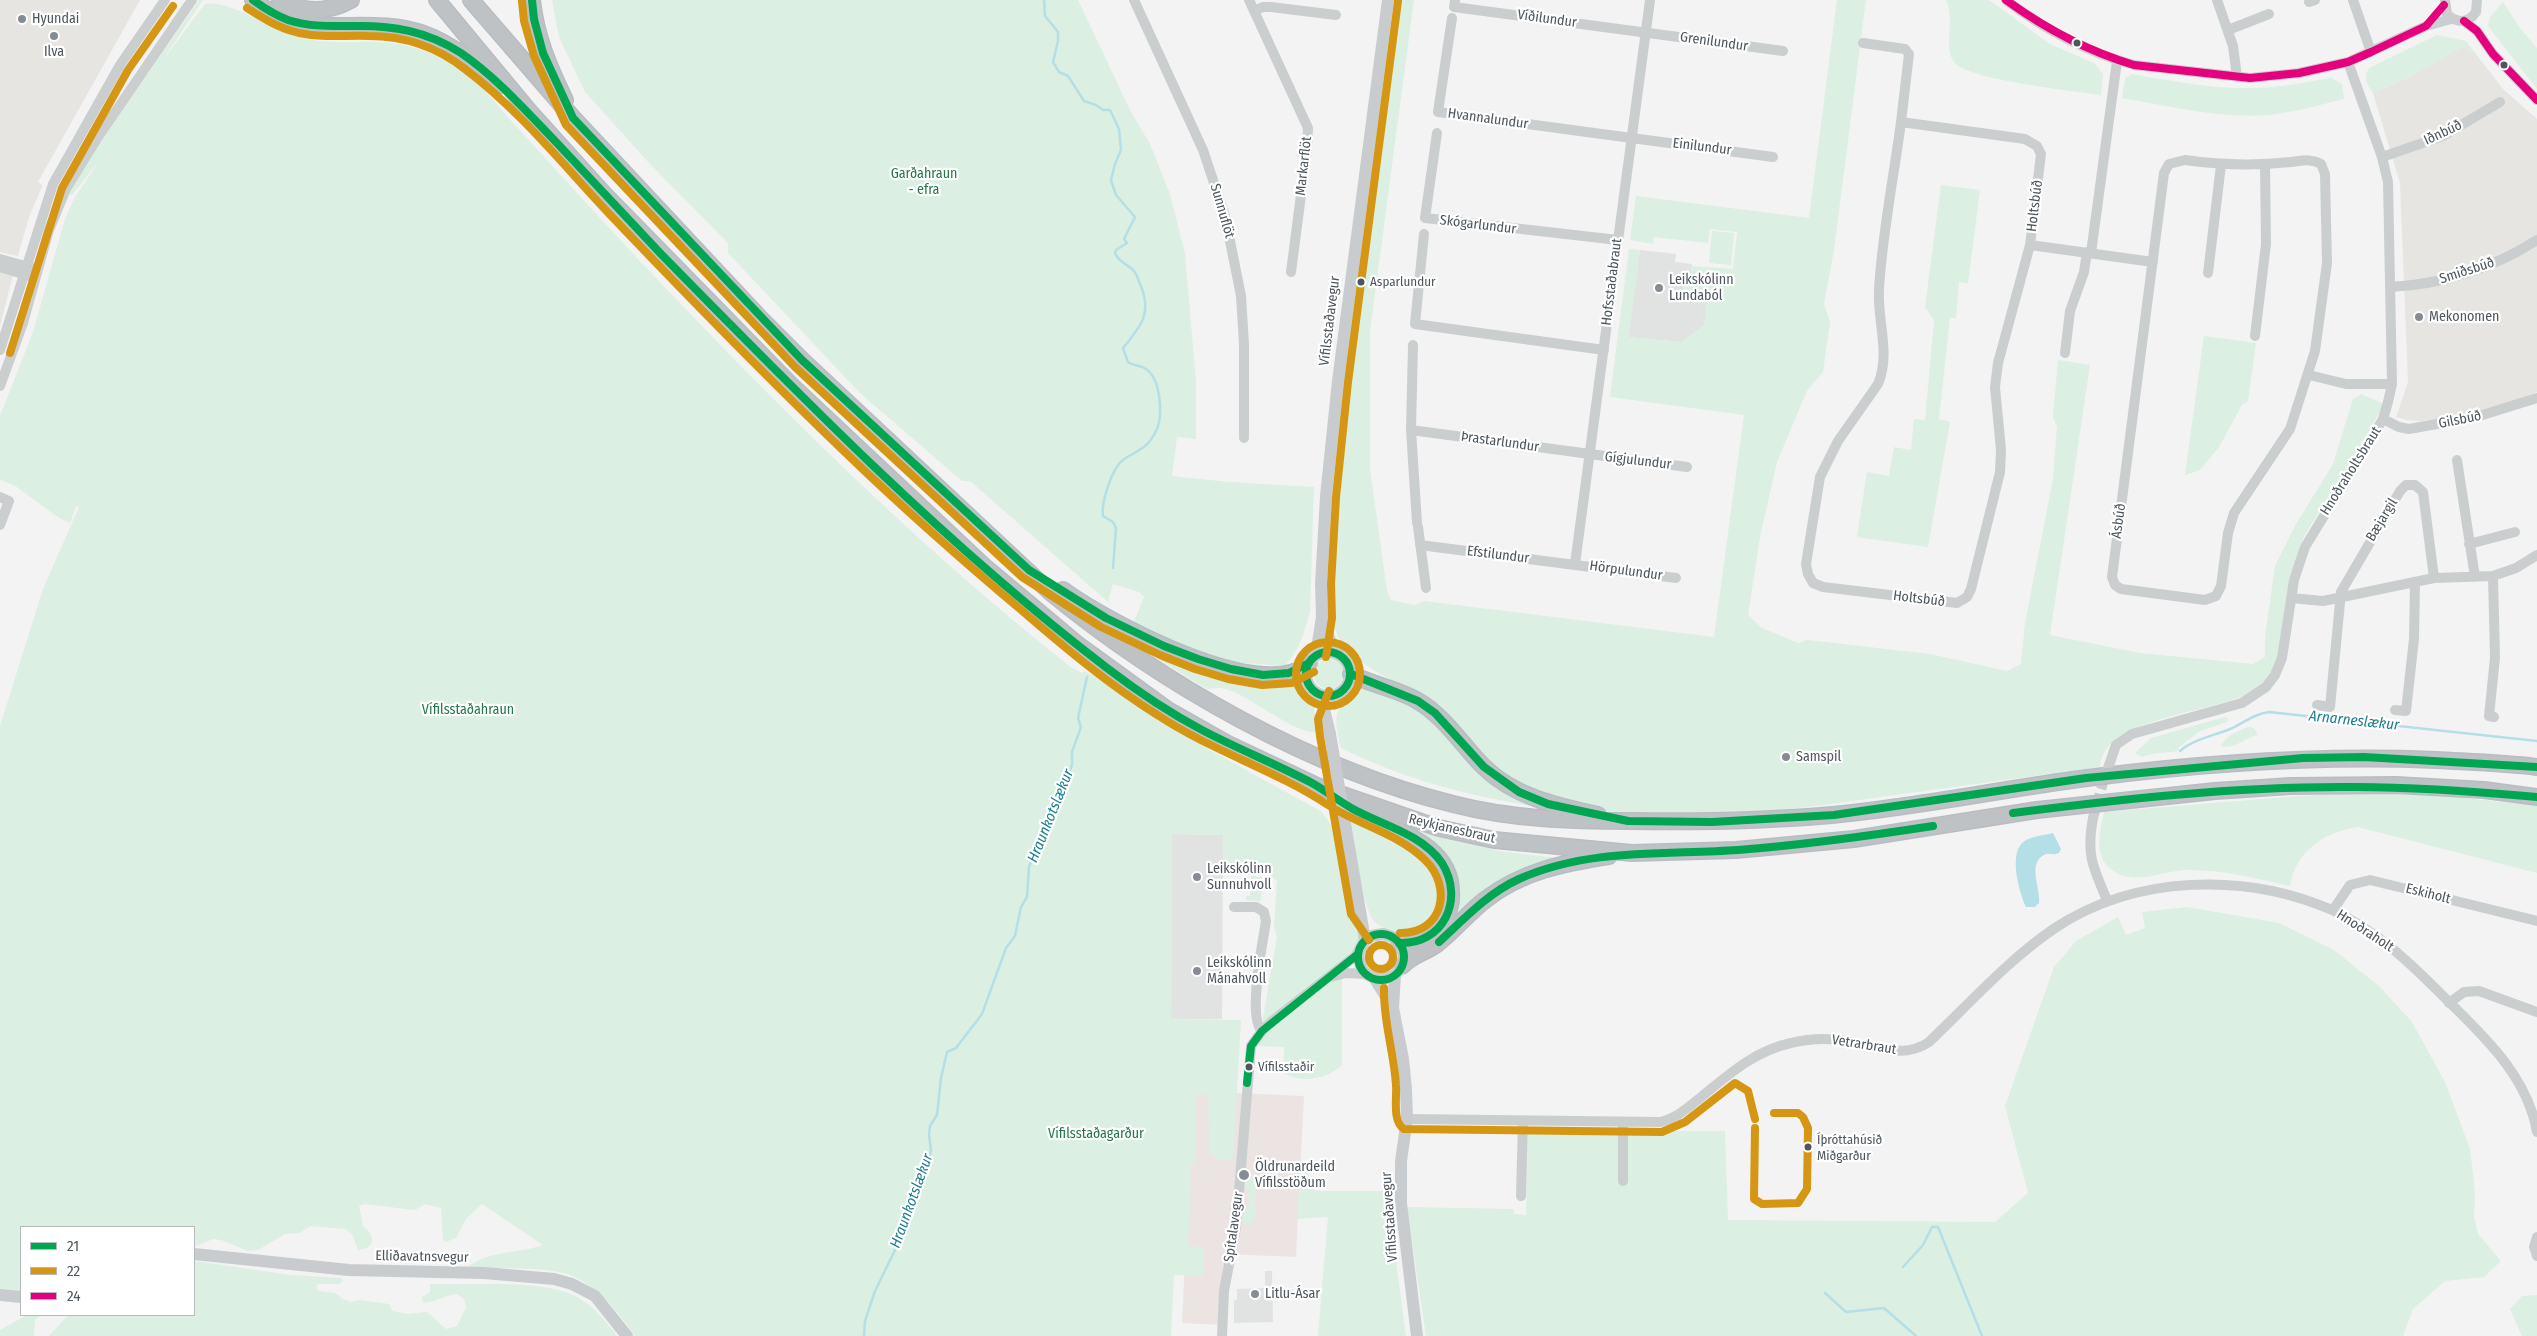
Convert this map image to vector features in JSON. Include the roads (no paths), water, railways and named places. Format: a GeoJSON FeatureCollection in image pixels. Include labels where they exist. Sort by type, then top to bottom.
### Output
{"type":"FeatureCollection","features":[{"type":"Feature","properties":{"kind":"highway"},"geometry":{"type":"LineString","coordinates":[[253,0],[265,9],[306,26],[389,27],[422,33],[463,55],[529,111]]}},
{"type":"Feature","properties":{"kind":"highway"},"geometry":{"type":"LineString","coordinates":[[280,0],[294,7],[310,10],[336,6],[351,0]]}},
{"type":"Feature","properties":{"kind":"highway","name":"Reykjanesbraut"},"geometry":{"type":"LineString","coordinates":[[437,0],[529,111],[604,194],[791,385],[895,485],[1022,598],[1077,644],[1168,710],[1230,745],[1317,786],[1449,830],[1494,840],[1632,853],[1712,852],[1844,840],[2037,810],[2216,791],[2291,786],[2396,785],[2484,790],[2537,796]]}},
{"type":"Feature","properties":{"kind":"highway","name":"Reykjanesbraut"},"geometry":{"type":"LineString","coordinates":[[472,0],[573,118],[802,360],[1029,570],[1049,591],[1073,611],[1171,679],[1262,730],[1355,772],[1454,805],[1504,814],[1577,821],[1712,822],[1834,815],[2086,778],[2303,758],[2364,757],[2537,767]]}},
{"type":"Feature","properties":{"kind":"highway"},"geometry":{"type":"LineString","coordinates":[[532,0],[543,52],[573,118]]}},
{"type":"Feature","properties":{"kind":"highway"},"geometry":{"type":"LineString","coordinates":[[1029,570],[1043,576],[1084,606],[1122,627],[1194,658],[1252,673],[1276,676],[1292,674],[1312,659]]}},
{"type":"Feature","properties":{"kind":"highway"},"geometry":{"type":"LineString","coordinates":[[1351,674],[1418,701],[1435,713],[1484,767],[1519,792],[1548,804],[1628,821]]}},
{"type":"Feature","properties":{"kind":"highway"},"geometry":{"type":"LineString","coordinates":[[1317,786],[1354,810],[1423,844],[1446,870],[1450,882],[1451,897],[1448,913],[1442,924],[1426,939],[1416,943],[1399,943]]}},
{"type":"Feature","properties":{"kind":"highway"},"geometry":{"type":"LineString","coordinates":[[1398,971],[1409,958],[1437,944],[1484,901],[1518,879],[1555,866],[1632,853]]}},
{"type":"Feature","properties":{"kind":"main road","name":"Vífilsstaðavegur"},"geometry":{"type":"LineString","coordinates":[[1365,940],[1329,728],[1316,693],[1311,689],[1306,676],[1322,617],[1321,584],[1326,496],[1338,381],[1390,0]]}},
{"type":"Feature","properties":{"kind":"main road","name":"Vífilsstaðavegur"},"geometry":{"type":"LineString","coordinates":[[1322,617],[1331,643],[1338,654],[1347,662],[1351,674]]}},
{"type":"Feature","properties":{"kind":"main road"},"geometry":{"type":"LineString","coordinates":[[1312,659],[1327,652],[1338,654]]}},
{"type":"Feature","properties":{"kind":"main road"},"geometry":{"type":"LineString","coordinates":[[1316,693],[1330,697],[1338,695],[1348,687],[1351,674]]}},
{"type":"Feature","properties":{"kind":"main road"},"geometry":{"type":"LineString","coordinates":[[1329,728],[1338,695]]}},
{"type":"Feature","properties":{"kind":"main road","name":"Vífilsstaðavegur"},"geometry":{"type":"LineString","coordinates":[[1361,911],[1377,934]]}},
{"type":"Feature","properties":{"kind":"main road"},"geometry":{"type":"LineString","coordinates":[[1358,954],[1365,940],[1377,934],[1390,935],[1399,943]]}},
{"type":"Feature","properties":{"kind":"main road","name":"Vífilsstaðavegur"},"geometry":{"type":"LineString","coordinates":[[1399,943],[1404,954],[1398,971],[1393,1008],[1404,1059],[1407,1119],[1401,1161],[1401,1203],[1417,1336]]}},
{"type":"Feature","properties":{"kind":"main road","name":"Vífilsstaðavegur"},"geometry":{"type":"LineString","coordinates":[[1358,954],[1360,965],[1393,1008]]}},
{"type":"Feature","properties":{"kind":"main road"},"geometry":{"type":"LineString","coordinates":[[1370,976],[1382,980],[1398,971]]}},
{"type":"Feature","properties":{"kind":"main road","name":"Elliðavatnsvegur"},"geometry":{"type":"LineString","coordinates":[[195,1254],[330,1269],[484,1273],[554,1279],[572,1284],[595,1296],[627,1336]]}},
{"type":"Feature","properties":{"kind":"main road"},"geometry":{"type":"LineString","coordinates":[[0,1295],[20,1297]]}},
{"type":"Feature","properties":{"kind":"street"},"geometry":{"type":"LineString","coordinates":[[0,350],[53,184],[112,79],[165,0]]}},
{"type":"Feature","properties":{"kind":"street"},"geometry":{"type":"LineString","coordinates":[[0,386],[17,341],[49,230],[70,180],[192,0]]}},
{"type":"Feature","properties":{"kind":"street","name":"Sunnuflöt"},"geometry":{"type":"LineString","coordinates":[[1134,0],[1203,150],[1225,216],[1241,296],[1244,344],[1244,438]]}},
{"type":"Feature","properties":{"kind":"street","name":"Markarflöt"},"geometry":{"type":"LineString","coordinates":[[1249,0],[1308,128],[1308,149],[1291,272]]}},
{"type":"Feature","properties":{"kind":"street","name":"Víðilundur"},"geometry":{"type":"LineString","coordinates":[[1455,0],[1454,7],[1645,33]]}},
{"type":"Feature","properties":{"kind":"street","name":"Hofsstaðabraut"},"geometry":{"type":"LineString","coordinates":[[1575,564],[1650,0]]}},
{"type":"Feature","properties":{"kind":"street"},"geometry":{"type":"LineString","coordinates":[[2006,0],[2029,18],[2058,35],[2117,61],[2134,65],[2261,78],[2300,73],[2348,62],[2426,26],[2451,18],[2468,19]]}},
{"type":"Feature","properties":{"kind":"street"},"geometry":{"type":"LineString","coordinates":[[2217,0],[2233,46],[2237,77]]}},
{"type":"Feature","properties":{"kind":"street"},"geometry":{"type":"LineString","coordinates":[[2353,0],[2371,52]]}},
{"type":"Feature","properties":{"kind":"street"},"geometry":{"type":"LineString","coordinates":[[2468,19],[2479,1]]}},
{"type":"Feature","properties":{"kind":"street"},"geometry":{"type":"LineString","coordinates":[[2426,26],[2444,3],[2451,18]]}},
{"type":"Feature","properties":{"kind":"street"},"geometry":{"type":"LineString","coordinates":[[1254,11],[1263,7],[1271,7],[1336,15]]}},
{"type":"Feature","properties":{"kind":"street"},"geometry":{"type":"LineString","coordinates":[[2228,30],[2269,14]]}},
{"type":"Feature","properties":{"kind":"street","name":"Hvannalundur"},"geometry":{"type":"LineString","coordinates":[[1452,18],[1438,112],[1631,138]]}},
{"type":"Feature","properties":{"kind":"street"},"geometry":{"type":"LineString","coordinates":[[2468,19],[2492,54],[2537,100]]}},
{"type":"Feature","properties":{"kind":"street","name":"Grenilundur"},"geometry":{"type":"LineString","coordinates":[[1645,33],[1783,51]]}},
{"type":"Feature","properties":{"kind":"street","name":"Holtsbúð"},"geometry":{"type":"LineString","coordinates":[[1863,43],[1905,49],[1909,54],[1879,288],[1884,351],[1882,373],[1878,384],[1838,441],[1822,472],[1815,497],[1806,564],[1808,574],[1813,583],[1823,586],[1951,603],[1961,601],[1970,593],[2000,472],[2001,450],[1995,387],[1998,363],[2030,245],[2041,158],[2040,150],[2033,142],[2026,139],[1901,122]]}},
{"type":"Feature","properties":{"kind":"street"},"geometry":{"type":"LineString","coordinates":[[2065,353],[2070,310],[2089,252],[2117,61]]}},
{"type":"Feature","properties":{"kind":"street","name":"Hnoðraholtsbraut"},"geometry":{"type":"LineString","coordinates":[[2106,771],[2116,746],[2132,734],[2242,703],[2266,687],[2275,675],[2282,658],[2291,598],[2299,562],[2312,532],[2383,419],[2392,384],[2388,182],[2382,158],[2348,62]]}},
{"type":"Feature","properties":{"kind":"street","name":"Iðnbúð"},"geometry":{"type":"LineString","coordinates":[[2382,158],[2443,136],[2500,102]]}},
{"type":"Feature","properties":{"kind":"street","name":"Skógarlundur"},"geometry":{"type":"LineString","coordinates":[[1437,133],[1425,218],[1618,240]]}},
{"type":"Feature","properties":{"kind":"street","name":"Einilundur"},"geometry":{"type":"LineString","coordinates":[[1631,138],[1773,156]]}},
{"type":"Feature","properties":{"kind":"street","name":"Ásbúð"},"geometry":{"type":"LineString","coordinates":[[2185,160],[2221,165],[2264,164],[2312,160],[2321,164],[2325,174],[2327,263],[2316,351],[2309,375],[2287,436],[2234,513],[2228,533],[2221,586],[2216,596],[2202,600],[2117,587],[2112,572],[2164,173],[2169,164],[2185,160]]}},
{"type":"Feature","properties":{"kind":"street"},"geometry":{"type":"LineString","coordinates":[[2255,336],[2266,244],[2264,164]]}},
{"type":"Feature","properties":{"kind":"street"},"geometry":{"type":"LineString","coordinates":[[2208,273],[2221,165]]}},
{"type":"Feature","properties":{"kind":"street"},"geometry":{"type":"LineString","coordinates":[[1424,234],[1415,324],[1604,350]]}},
{"type":"Feature","properties":{"kind":"street","name":"Smiðsbúð"},"geometry":{"type":"LineString","coordinates":[[2391,287],[2433,282],[2462,275],[2500,260],[2537,240]]}},
{"type":"Feature","properties":{"kind":"street"},"geometry":{"type":"LineString","coordinates":[[2030,245],[2153,262]]}},
{"type":"Feature","properties":{"kind":"street"},"geometry":{"type":"LineString","coordinates":[[0,259],[36,274]]}},
{"type":"Feature","properties":{"kind":"street"},"geometry":{"type":"LineString","coordinates":[[0,267],[25,270]]}},
{"type":"Feature","properties":{"kind":"street"},"geometry":{"type":"LineString","coordinates":[[1413,345],[1411,430],[1417,525],[1426,588]]}},
{"type":"Feature","properties":{"kind":"street"},"geometry":{"type":"LineString","coordinates":[[2309,375],[2346,384],[2392,384]]}},
{"type":"Feature","properties":{"kind":"street","name":"Gilsbúð"},"geometry":{"type":"LineString","coordinates":[[2383,419],[2399,427],[2409,429],[2476,417],[2537,398]]}},
{"type":"Feature","properties":{"kind":"street","name":"Þrastarlundur"},"geometry":{"type":"LineString","coordinates":[[1411,430],[1589,454]]}},
{"type":"Feature","properties":{"kind":"street","name":"Gígjulundur"},"geometry":{"type":"LineString","coordinates":[[1589,454],[1687,467]]}},
{"type":"Feature","properties":{"kind":"street"},"geometry":{"type":"LineString","coordinates":[[2456,460],[2475,577]]}},
{"type":"Feature","properties":{"kind":"street","name":"Bæjargil"},"geometry":{"type":"LineString","coordinates":[[2317,705],[2330,707],[2339,599],[2348,577],[2389,508],[2402,489],[2409,484],[2418,486],[2422,492],[2434,578]]}},
{"type":"Feature","properties":{"kind":"street"},"geometry":{"type":"LineString","coordinates":[[0,497],[9,501],[0,524]]}},
{"type":"Feature","properties":{"kind":"street"},"geometry":{"type":"LineString","coordinates":[[2469,544],[2515,532]]}},
{"type":"Feature","properties":{"kind":"street","name":"Efstilundur"},"geometry":{"type":"LineString","coordinates":[[1420,545],[1575,564]]}},
{"type":"Feature","properties":{"kind":"street"},"geometry":{"type":"LineString","coordinates":[[2291,598],[2316,601],[2339,599],[2434,578],[2493,576],[2516,568],[2537,555]]}},
{"type":"Feature","properties":{"kind":"street","name":"Hörpulundur"},"geometry":{"type":"LineString","coordinates":[[1575,564],[1676,578]]}},
{"type":"Feature","properties":{"kind":"street"},"geometry":{"type":"LineString","coordinates":[[2493,576],[2495,658],[2488,716],[2494,717]]}},
{"type":"Feature","properties":{"kind":"street"},"geometry":{"type":"LineString","coordinates":[[2395,710],[2406,711],[2408,703],[2414,639],[2414,582]]}},
{"type":"Feature","properties":{"kind":"street"},"geometry":{"type":"LineString","coordinates":[[2093,818],[2089,839],[2090,853],[2107,900]]}},
{"type":"Feature","properties":{"kind":"street","name":"Eskiholt"},"geometry":{"type":"LineString","coordinates":[[2333,910],[2350,885],[2370,880],[2537,921]]}},
{"type":"Feature","properties":{"kind":"street","name":"Hnoðraholt"},"geometry":{"type":"LineString","coordinates":[[2107,900],[2172,886],[2219,884],[2248,887],[2292,897],[2333,910],[2392,947],[2491,1044],[2515,1076],[2531,1110],[2537,1131]]}},
{"type":"Feature","properties":{"kind":"street","name":"Vetrarbraut"},"geometry":{"type":"LineString","coordinates":[[1407,1119],[1661,1122],[1672,1119],[1744,1062],[1767,1050],[1791,1043],[1826,1039],[1895,1051],[1918,1048],[1929,1042],[2034,944],[2055,928],[2107,900]]}},
{"type":"Feature","properties":{"kind":"street"},"geometry":{"type":"LineString","coordinates":[[1234,907],[1256,907],[1264,912],[1266,921],[1256,1008],[1256,1024],[1262,1030]]}},
{"type":"Feature","properties":{"kind":"street","name":"Spítalavegur"},"geometry":{"type":"LineString","coordinates":[[1222,1336],[1224,1291],[1236,1228],[1250,1054],[1253,1042],[1262,1030],[1358,954]]}},
{"type":"Feature","properties":{"kind":"street","name":"Spítalavegur"},"geometry":{"type":"LineString","coordinates":[[1326,978],[1346,973],[1370,976]]}},
{"type":"Feature","properties":{"kind":"street"},"geometry":{"type":"LineString","coordinates":[[2449,1002],[2464,992],[2479,991],[2537,1012]]}},
{"type":"Feature","properties":{"kind":"street"},"geometry":{"type":"LineString","coordinates":[[1521,1196],[1523,1121]]}},
{"type":"Feature","properties":{"kind":"street"},"geometry":{"type":"LineString","coordinates":[[1623,1123],[1623,1181]]}},
{"type":"Feature","properties":{"kind":"street"},"geometry":{"type":"LineString","coordinates":[[2537,1237],[2534,1247],[2537,1256]]}},
{"type":"Feature","properties":{"kind":"water"},"geometry":{"type":"Polygon","coordinates":[[[2053,833],[2061,849],[2059,853],[2046,854],[2039,859],[2035,870],[2039,903],[2035,907],[2026,907],[2020,892],[2016,872],[2017,853],[2020,845],[2026,840],[2053,833]]]}},
{"type":"Feature","properties":{"kind":"waterway","name":"Hraunkotslækur"},"geometry":{"type":"LineString","coordinates":[[1044,0],[1045,16],[1058,32],[1053,62],[1059,72],[1068,76],[1084,101],[1096,105],[1103,110],[1110,110],[1119,129],[1121,150],[1111,180],[1116,195],[1135,217],[1124,239],[1127,243],[1116,250],[1115,253],[1135,273],[1141,286],[1145,304],[1145,312],[1140,326],[1123,348],[1128,362],[1144,368],[1151,374],[1160,399],[1160,418],[1152,439],[1119,464],[1111,478],[1106,494],[1103,516],[1113,522],[1116,528],[1113,568]]}},
{"type":"Feature","properties":{"kind":"waterway","name":"Hraunkotslækur"},"geometry":{"type":"LineString","coordinates":[[864,1336],[865,1321],[875,1291],[898,1244],[907,1220],[907,1211],[918,1192],[931,1151],[930,1126],[937,1115],[941,1078],[947,1052],[956,1048],[982,1014],[1006,948],[1015,936],[1021,907],[1027,897],[1029,867],[1056,808],[1072,765],[1072,752],[1081,727],[1078,718],[1087,677]]}},
{"type":"Feature","properties":{"kind":"waterway","name":"Arnarneslækur"},"geometry":{"type":"LineString","coordinates":[[2180,751],[2197,741],[2269,712],[2537,741]]}},
{"type":"Feature","properties":{"kind":"waterway"},"geometry":{"type":"LineString","coordinates":[[1903,1267],[1923,1245],[1932,1227],[1938,1227],[1982,1336]]}},
{"type":"Feature","properties":{"kind":"waterway"},"geometry":{"type":"LineString","coordinates":[[1825,1293],[1846,1312],[1884,1308],[1916,1336]]}},
{"type":"Feature","properties":{"kind":"tunnel"},"geometry":{"type":"LineString","coordinates":[[2093,818],[2106,772]]}},
{"type":"Feature","properties":{"kind":"place","name":"Hyundai"},"geometry":{"type":"Point","coordinates":[22,19]}},
{"type":"Feature","properties":{"kind":"place","name":"Ilva"},"geometry":{"type":"Point","coordinates":[54,36]}},
{"type":"Feature","properties":{"kind":"place","name":"Asparlundur"},"geometry":{"type":"Point","coordinates":[1361,282]}},
{"type":"Feature","properties":{"kind":"place","name":"Leikskólinn Lundaból"},"geometry":{"type":"Point","coordinates":[1659,288]}},
{"type":"Feature","properties":{"kind":"place","name":"Mekonomen"},"geometry":{"type":"Point","coordinates":[2419,317]}},
{"type":"Feature","properties":{"kind":"place","name":"Samspil"},"geometry":{"type":"Point","coordinates":[1786,757]}},
{"type":"Feature","properties":{"kind":"place","name":"Leikskólinn Sunnuhvoll"},"geometry":{"type":"Point","coordinates":[1197,877]}},
{"type":"Feature","properties":{"kind":"place","name":"Leikskólinn Mánahvoll"},"geometry":{"type":"Point","coordinates":[1197,971]}},
{"type":"Feature","properties":{"kind":"place","name":"Vífilsstaðir"},"geometry":{"type":"Point","coordinates":[1249,1067]}},
{"type":"Feature","properties":{"kind":"place","name":"Íþróttahúsið Miðgarður"},"geometry":{"type":"Point","coordinates":[1808,1147]}},
{"type":"Feature","properties":{"kind":"place","name":"Öldrunardeild Vífilsstöðum"},"geometry":{"type":"Point","coordinates":[1244,1175]}},
{"type":"Feature","properties":{"kind":"place","name":"Litlu-Ásar"},"geometry":{"type":"Point","coordinates":[1255,1294]}},
{"type":"Feature","properties":{"kind":"park label","name":"Garðahraun - efra"},"geometry":{"type":"Point","coordinates":[924,182]}},
{"type":"Feature","properties":{"kind":"park label","name":"Vífilsstaðahraun"},"geometry":{"type":"Point","coordinates":[468,710]}},
{"type":"Feature","properties":{"kind":"park label","name":"Vífilsstaðagarður"},"geometry":{"type":"Point","coordinates":[1096,1134]}}]}
